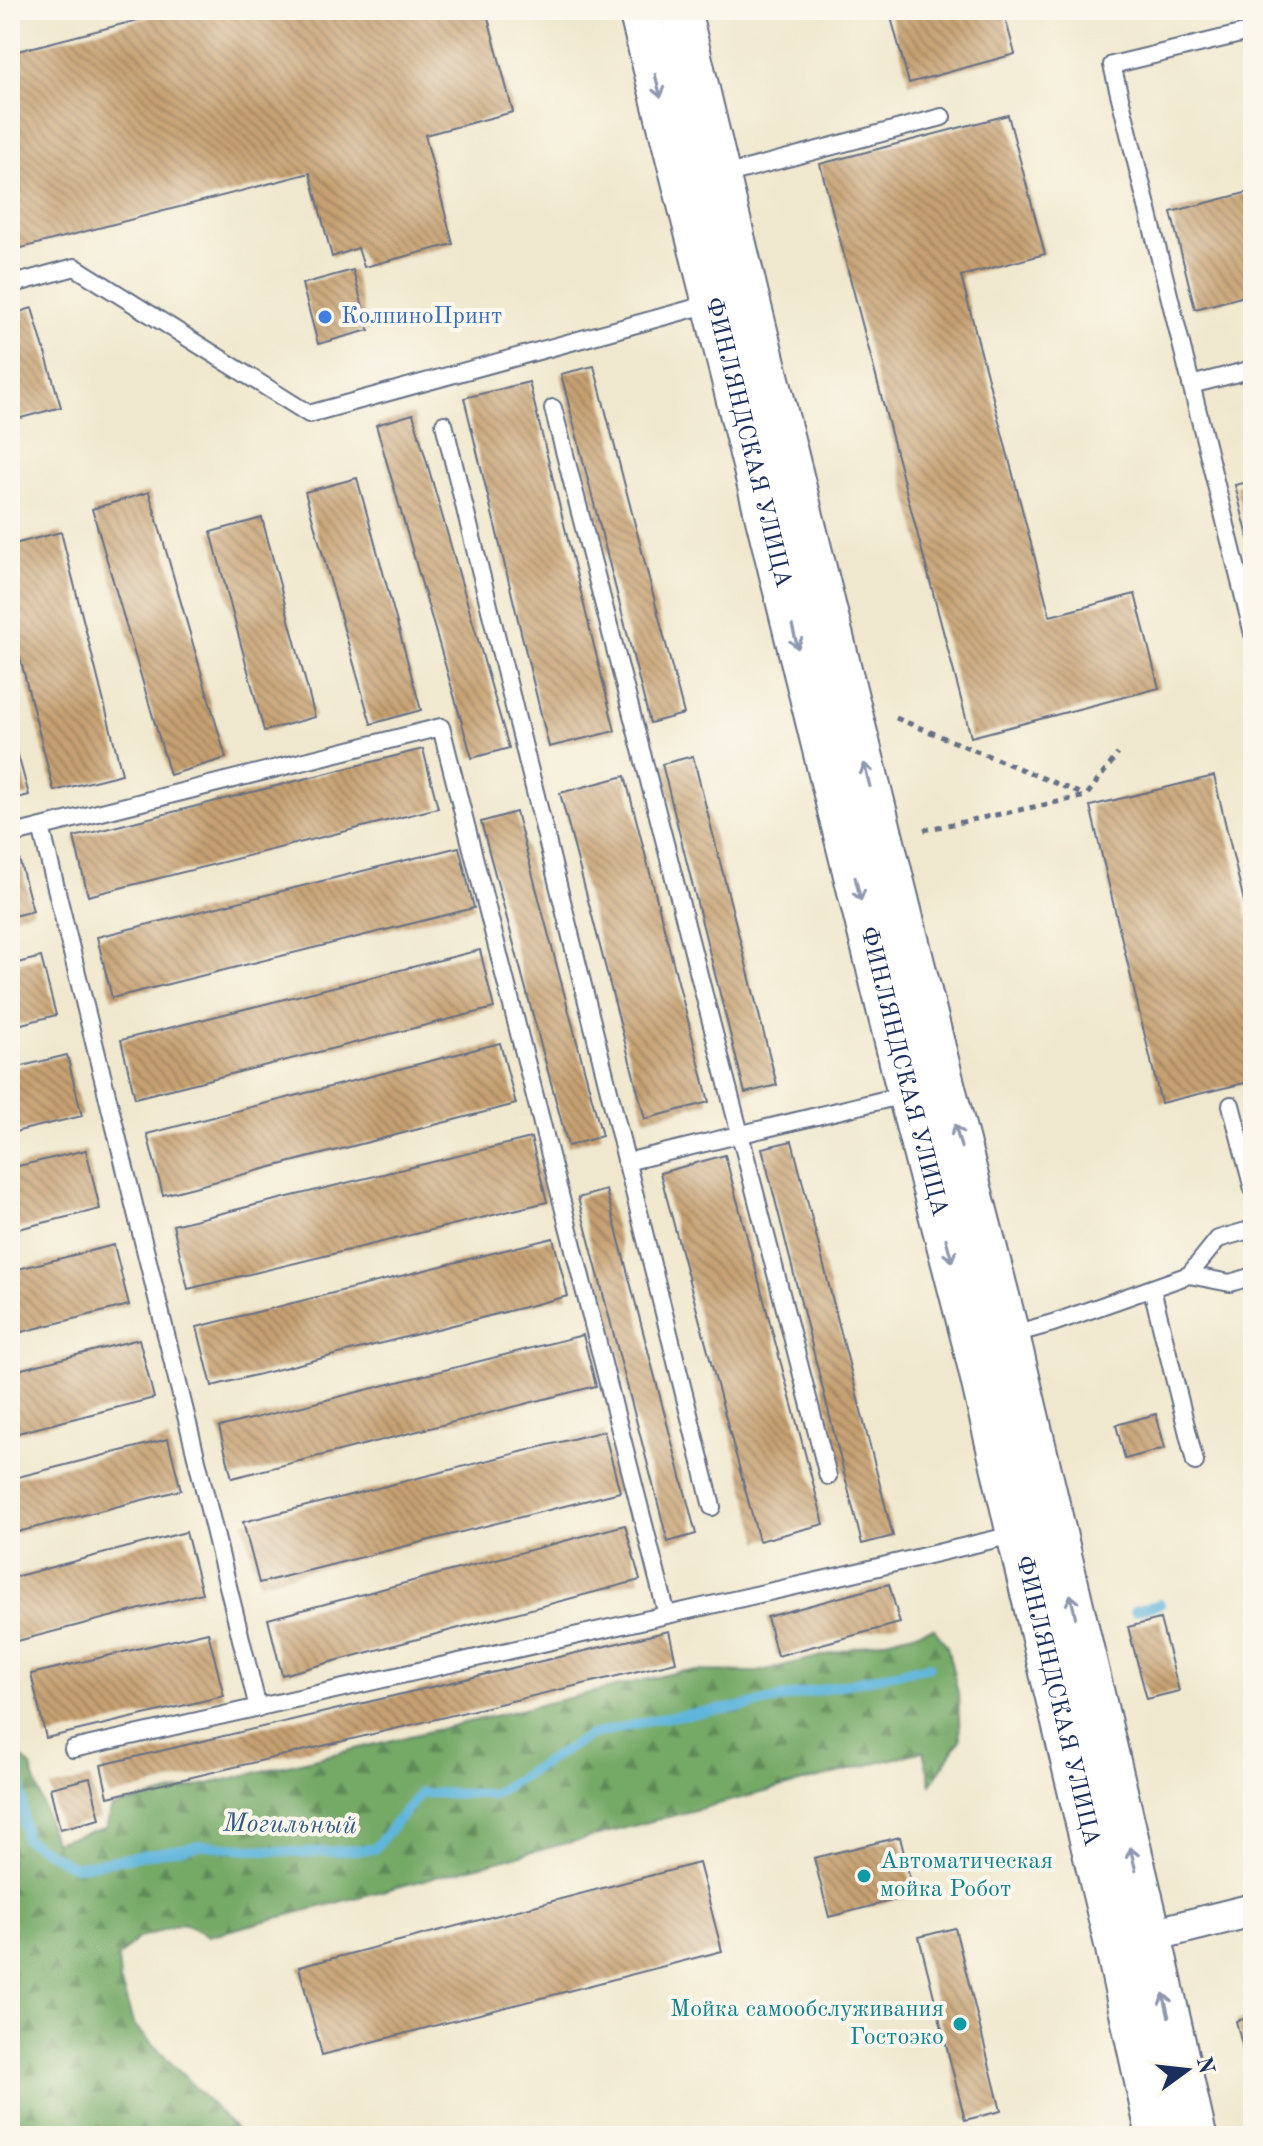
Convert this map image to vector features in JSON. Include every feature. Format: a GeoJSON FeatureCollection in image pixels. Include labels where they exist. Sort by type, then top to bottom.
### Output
{"type":"FeatureCollection","features":[{"type":"Feature","properties":{"kind":"street","name":"ФИНЛЯНДСКАЯ УЛИЦА"},"geometry":{"type":"LineString","coordinates":[[639,10],[701,180],[991,1340],[1133,1940],[1196,2136]]}},
{"type":"Feature","properties":{"kind":"street","name":"ФИНЛЯНДСКАЯ УЛИЦА"},"geometry":{"type":"LineString","coordinates":[[680,10],[701,180]]}},
{"type":"Feature","properties":{"kind":"street"},"geometry":{"type":"LineString","coordinates":[[1133,1940],[1253,1910]]}},
{"type":"Feature","properties":{"kind":"street","name":"ФИНЛЯНДСКАЯ УЛИЦА"},"geometry":{"type":"LineString","coordinates":[[1133,1940],[1157,2136]]}},
{"type":"Feature","properties":{"kind":"lane"},"geometry":{"type":"LineString","coordinates":[[1252,627],[1112,65],[1253,31]]}},
{"type":"Feature","properties":{"kind":"lane"},"geometry":{"type":"LineString","coordinates":[[701,180],[942,117]]}},
{"type":"Feature","properties":{"kind":"lane"},"geometry":{"type":"LineString","coordinates":[[10,285],[75,267],[309,414],[731,299]]}},
{"type":"Feature","properties":{"kind":"lane"},"geometry":{"type":"LineString","coordinates":[[1191,385],[1253,369]]}},
{"type":"Feature","properties":{"kind":"lane"},"geometry":{"type":"LineString","coordinates":[[553,408],[828,1476]]}},
{"type":"Feature","properties":{"kind":"lane"},"geometry":{"type":"LineString","coordinates":[[444,424],[712,1507]]}},
{"type":"Feature","properties":{"kind":"lane"},"geometry":{"type":"LineString","coordinates":[[10,835],[441,727],[667,1615]]}},
{"type":"Feature","properties":{"kind":"lane"},"geometry":{"type":"LineString","coordinates":[[41,827],[258,1708]]}},
{"type":"Feature","properties":{"kind":"lane"},"geometry":{"type":"LineString","coordinates":[[626,1162],[926,1089]]}},
{"type":"Feature","properties":{"kind":"lane"},"geometry":{"type":"LineString","coordinates":[[1231,1105],[1253,1189]]}},
{"type":"Feature","properties":{"kind":"lane"},"geometry":{"type":"LineString","coordinates":[[991,1340],[1053,1323],[1189,1275],[1218,1239],[1253,1229]]}},
{"type":"Feature","properties":{"kind":"lane"},"geometry":{"type":"LineString","coordinates":[[1189,1275],[1230,1283],[1253,1276]]}},
{"type":"Feature","properties":{"kind":"lane"},"geometry":{"type":"LineString","coordinates":[[1152,1289],[1195,1462]]}},
{"type":"Feature","properties":{"kind":"lane"},"geometry":{"type":"LineString","coordinates":[[73,1749],[1035,1530]]}},
{"type":"Feature","properties":{"kind":"path"},"geometry":{"type":"LineString","coordinates":[[896,718],[1086,796]]}},
{"type":"Feature","properties":{"kind":"path"},"geometry":{"type":"LineString","coordinates":[[924,830],[1086,796],[1118,754]]}},
{"type":"Feature","properties":{"kind":"green space"},"geometry":{"type":"Polygon","coordinates":[[[934,1628],[947,1646],[958,1693],[960,1740],[931,1784],[923,1751],[208,1936],[183,1923],[136,1939],[118,1958],[120,1981],[134,2025],[242,2136],[10,2136],[10,1745],[31,1767],[54,1842],[105,1828],[112,1807],[682,1671],[758,1672],[934,1628]]]}},
{"type":"Feature","properties":{"kind":"building"},"geometry":{"type":"Polygon","coordinates":[[[177,10],[486,10],[513,112],[425,135],[453,244],[364,267],[358,248],[332,257],[310,173],[10,251],[10,53],[177,10]]]}},
{"type":"Feature","properties":{"kind":"building"},"geometry":{"type":"Polygon","coordinates":[[[889,10],[1003,10],[1015,54],[909,83],[889,10]]]}},
{"type":"Feature","properties":{"kind":"building"},"geometry":{"type":"Polygon","coordinates":[[[1008,115],[1045,254],[961,276],[1050,616],[1135,594],[1159,688],[971,737],[820,164],[1008,115]]]}},
{"type":"Feature","properties":{"kind":"building"},"geometry":{"type":"Polygon","coordinates":[[[1253,191],[1253,294],[1195,309],[1171,212],[1253,191]]]}},
{"type":"Feature","properties":{"kind":"building"},"geometry":{"type":"Polygon","coordinates":[[[353,270],[369,330],[318,344],[302,284],[353,270]]]}},
{"type":"Feature","properties":{"kind":"building"},"geometry":{"type":"Polygon","coordinates":[[[32,308],[61,407],[10,421],[10,315],[32,308]]]}},
{"type":"Feature","properties":{"kind":"building"},"geometry":{"type":"Polygon","coordinates":[[[594,366],[684,714],[650,723],[561,374],[594,366]]]}},
{"type":"Feature","properties":{"kind":"building"},"geometry":{"type":"Polygon","coordinates":[[[529,382],[615,731],[549,747],[464,398],[529,382]]]}},
{"type":"Feature","properties":{"kind":"building"},"geometry":{"type":"Polygon","coordinates":[[[413,414],[509,748],[472,758],[376,425],[413,414]]]}},
{"type":"Feature","properties":{"kind":"building"},"geometry":{"type":"Polygon","coordinates":[[[357,478],[421,710],[371,724],[305,492],[357,478]]]}},
{"type":"Feature","properties":{"kind":"building"},"geometry":{"type":"Polygon","coordinates":[[[1253,481],[1253,553],[1252,553],[1235,485],[1253,481]]]}},
{"type":"Feature","properties":{"kind":"building"},"geometry":{"type":"Polygon","coordinates":[[[149,492],[226,758],[170,775],[92,509],[149,492]]]}},
{"type":"Feature","properties":{"kind":"building"},"geometry":{"type":"Polygon","coordinates":[[[262,518],[315,717],[264,731],[211,532],[262,518]]]}},
{"type":"Feature","properties":{"kind":"building"},"geometry":{"type":"Polygon","coordinates":[[[61,532],[122,774],[54,791],[10,618],[10,545],[61,532]]]}},
{"type":"Feature","properties":{"kind":"building"},"geometry":{"type":"Polygon","coordinates":[[[10,726],[29,795],[10,800],[10,726]]]}},
{"type":"Feature","properties":{"kind":"building"},"geometry":{"type":"Polygon","coordinates":[[[423,749],[438,808],[88,896],[74,837],[423,749]]]}},
{"type":"Feature","properties":{"kind":"building"},"geometry":{"type":"Polygon","coordinates":[[[693,756],[777,1085],[745,1093],[662,764],[693,756]]]}},
{"type":"Feature","properties":{"kind":"building"},"geometry":{"type":"Polygon","coordinates":[[[625,776],[709,1102],[645,1119],[560,793],[625,776]]]}},
{"type":"Feature","properties":{"kind":"building"},"geometry":{"type":"Polygon","coordinates":[[[1214,776],[1253,939],[1253,1081],[1161,1103],[1090,806],[1214,776]]]}},
{"type":"Feature","properties":{"kind":"building"},"geometry":{"type":"Polygon","coordinates":[[[516,812],[602,1136],[568,1146],[481,822],[516,812]]]}},
{"type":"Feature","properties":{"kind":"building"},"geometry":{"type":"Polygon","coordinates":[[[459,847],[474,908],[112,998],[97,937],[459,847]]]}},
{"type":"Feature","properties":{"kind":"building"},"geometry":{"type":"Polygon","coordinates":[[[18,855],[33,911],[10,917],[10,857],[18,855]]]}},
{"type":"Feature","properties":{"kind":"building"},"geometry":{"type":"Polygon","coordinates":[[[480,950],[494,1008],[135,1098],[121,1040],[480,950]]]}},
{"type":"Feature","properties":{"kind":"building"},"geometry":{"type":"Polygon","coordinates":[[[41,957],[56,1015],[10,1027],[10,965],[41,957]]]}},
{"type":"Feature","properties":{"kind":"building"},"geometry":{"type":"Polygon","coordinates":[[[500,1043],[516,1104],[163,1195],[147,1134],[500,1043]]]}},
{"type":"Feature","properties":{"kind":"building"},"geometry":{"type":"Polygon","coordinates":[[[67,1055],[82,1116],[10,1133],[10,1069],[67,1055]]]}},
{"type":"Feature","properties":{"kind":"building"},"geometry":{"type":"Polygon","coordinates":[[[531,1138],[547,1202],[188,1289],[173,1225],[531,1138]]]}},
{"type":"Feature","properties":{"kind":"building"},"geometry":{"type":"Polygon","coordinates":[[[792,1141],[893,1536],[862,1544],[762,1148],[792,1141]]]}},
{"type":"Feature","properties":{"kind":"building"},"geometry":{"type":"Polygon","coordinates":[[[86,1150],[100,1209],[10,1231],[10,1168],[86,1150]]]}},
{"type":"Feature","properties":{"kind":"building"},"geometry":{"type":"Polygon","coordinates":[[[725,1155],[824,1524],[759,1541],[660,1173],[725,1155]]]}},
{"type":"Feature","properties":{"kind":"building"},"geometry":{"type":"Polygon","coordinates":[[[606,1190],[696,1534],[668,1542],[578,1198],[606,1190]]]}},
{"type":"Feature","properties":{"kind":"building"},"geometry":{"type":"Polygon","coordinates":[[[553,1238],[568,1296],[212,1386],[197,1327],[553,1238]]]}},
{"type":"Feature","properties":{"kind":"building"},"geometry":{"type":"Polygon","coordinates":[[[114,1245],[129,1305],[10,1335],[10,1271],[114,1245]]]}},
{"type":"Feature","properties":{"kind":"building"},"geometry":{"type":"Polygon","coordinates":[[[583,1335],[596,1386],[232,1478],[219,1427],[583,1335]]]}},
{"type":"Feature","properties":{"kind":"building"},"geometry":{"type":"Polygon","coordinates":[[[139,1339],[154,1398],[10,1435],[10,1372],[139,1339]]]}},
{"type":"Feature","properties":{"kind":"building"},"geometry":{"type":"Polygon","coordinates":[[[1156,1414],[1165,1448],[1125,1459],[1116,1425],[1156,1414]]]}},
{"type":"Feature","properties":{"kind":"building"},"geometry":{"type":"Polygon","coordinates":[[[604,1431],[620,1492],[259,1583],[243,1522],[604,1431]]]}},
{"type":"Feature","properties":{"kind":"building"},"geometry":{"type":"Polygon","coordinates":[[[168,1439],[181,1490],[10,1534],[10,1479],[168,1439]]]}},
{"type":"Feature","properties":{"kind":"building"},"geometry":{"type":"Polygon","coordinates":[[[625,1525],[640,1580],[282,1675],[268,1619],[625,1525]]]}},
{"type":"Feature","properties":{"kind":"building"},"geometry":{"type":"Polygon","coordinates":[[[186,1532],[202,1593],[10,1643],[10,1578],[186,1532]]]}},
{"type":"Feature","properties":{"kind":"building"},"geometry":{"type":"Polygon","coordinates":[[[889,1584],[900,1623],[777,1656],[767,1617],[889,1584]]]}},
{"type":"Feature","properties":{"kind":"building"},"geometry":{"type":"Polygon","coordinates":[[[1160,1619],[1179,1691],[1147,1699],[1128,1627],[1160,1619]]]}},
{"type":"Feature","properties":{"kind":"building"},"geometry":{"type":"Polygon","coordinates":[[[669,1631],[676,1662],[108,1797],[101,1765],[669,1631]]]}},
{"type":"Feature","properties":{"kind":"building"},"geometry":{"type":"Polygon","coordinates":[[[208,1632],[224,1696],[46,1738],[31,1674],[208,1632]]]}},
{"type":"Feature","properties":{"kind":"building"},"geometry":{"type":"Polygon","coordinates":[[[90,1778],[100,1819],[60,1829],[50,1788],[90,1778]]]}},
{"type":"Feature","properties":{"kind":"building","name":"Автоматическая мойка Робот"},"geometry":{"type":"Polygon","coordinates":[[[900,1837],[914,1895],[829,1917],[814,1858],[900,1837]]]}},
{"type":"Feature","properties":{"kind":"building"},"geometry":{"type":"Polygon","coordinates":[[[699,1863],[722,1951],[322,2055],[299,1967],[699,1863]]]}},
{"type":"Feature","properties":{"kind":"building","name":"Мойка самообслуживания Гостоэко"},"geometry":{"type":"Polygon","coordinates":[[[955,1928],[1001,2111],[965,2120],[919,1937],[955,1928]]]}},
{"type":"Feature","properties":{"kind":"building"},"geometry":{"type":"Polygon","coordinates":[[[1253,2017],[1253,2084],[1252,2084],[1236,2021],[1253,2017]]]}},
{"type":"Feature","properties":{"kind":"waterway"},"geometry":{"type":"LineString","coordinates":[[1135,1611],[1160,1604]]}},
{"type":"Feature","properties":{"kind":"waterway","name":"Могильный"},"geometry":{"type":"LineString","coordinates":[[10,1763],[20,1771],[25,1839],[74,1867],[203,1845],[301,1853],[374,1849],[420,1793],[493,1794],[590,1735],[661,1718],[746,1706],[929,1666]]}},
{"type":"Feature","properties":{"kind":"place","name":"КолпиноПринт"},"geometry":{"type":"Point","coordinates":[325,317]}},
{"type":"Feature","properties":{"kind":"place","name":"Автоматическая мойка Робот"},"geometry":{"type":"Point","coordinates":[864,1876]}},
{"type":"Feature","properties":{"kind":"place","name":"Мойка самообслуживания Гостоэко"},"geometry":{"type":"Point","coordinates":[960,2024]}}]}
